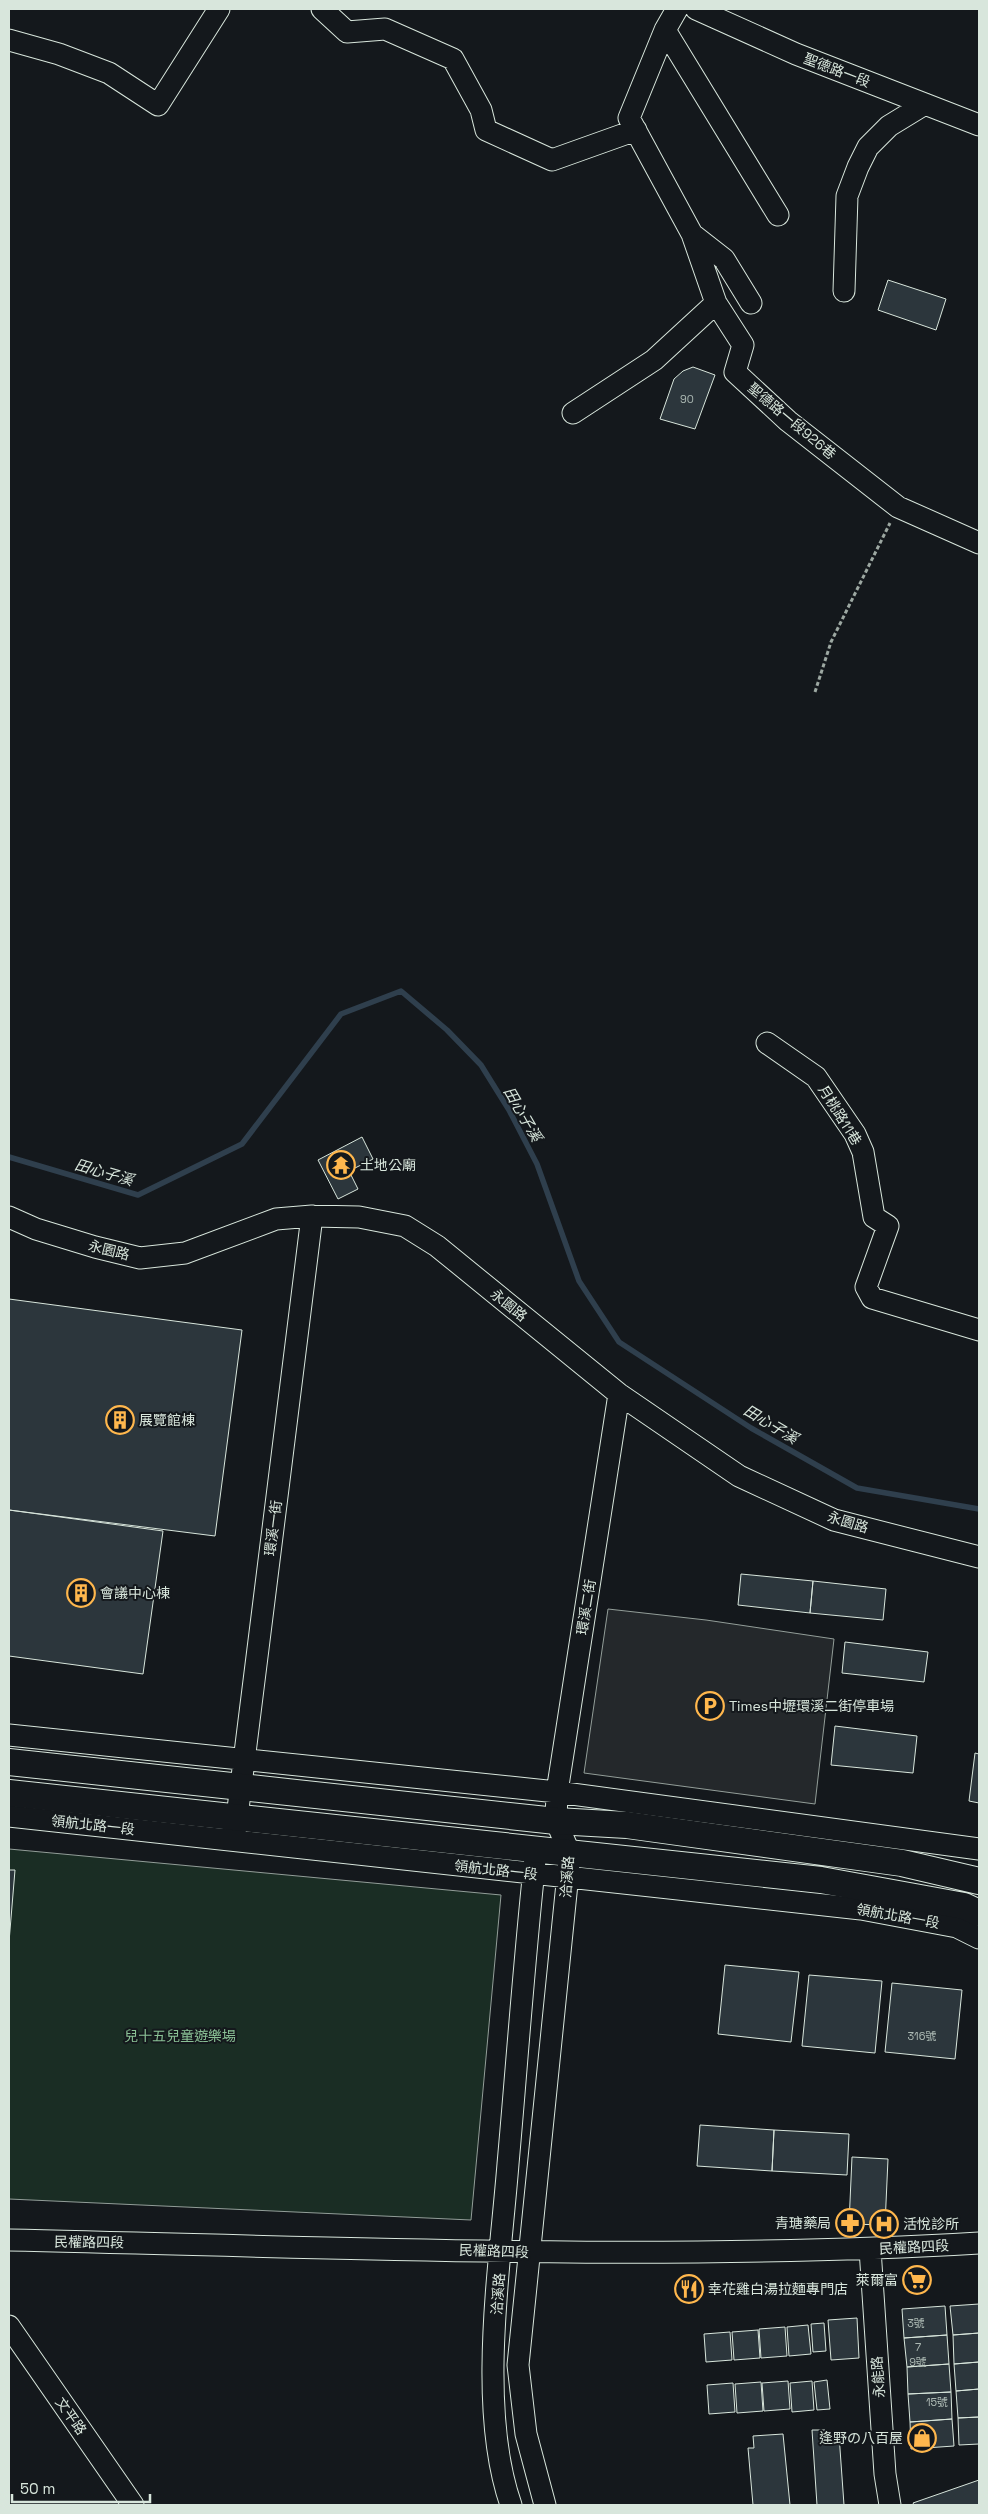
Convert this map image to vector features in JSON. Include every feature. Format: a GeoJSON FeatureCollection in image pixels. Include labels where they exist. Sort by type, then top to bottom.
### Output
{"type":"FeatureCollection","features":[{"type":"Feature","properties":{"kind":"main road"},"geometry":{"type":"LineString","coordinates":[[9,1762],[556,1821],[627,1825],[902,1863],[979,1881]]}},
{"type":"Feature","properties":{"kind":"main road","name":"領航北路一段"},"geometry":{"type":"LineString","coordinates":[[9,1793],[236,1830],[569,1866],[821,1880],[964,1906],[979,1913]]}},
{"type":"Feature","properties":{"kind":"street"},"geometry":{"type":"LineString","coordinates":[[9,40],[59,54],[109,73],[158,106],[219,9]]}},
{"type":"Feature","properties":{"kind":"street"},"geometry":{"type":"LineString","coordinates":[[322,9],[347,32],[385,30],[453,59],[481,110],[486,130],[552,160],[636,130]]}},
{"type":"Feature","properties":{"kind":"street","name":"聖德路一段926巷"},"geometry":{"type":"LineString","coordinates":[[677,9],[665,30],[629,118],[692,234],[716,303],[743,345],[735,372],[788,421],[898,507],[979,543]]}},
{"type":"Feature","properties":{"kind":"street","name":"聖德路一段"},"geometry":{"type":"LineString","coordinates":[[696,9],[796,54],[979,125]]}},
{"type":"Feature","properties":{"kind":"street"},"geometry":{"type":"LineString","coordinates":[[665,30],[778,216]]}},
{"type":"Feature","properties":{"kind":"street"},"geometry":{"type":"LineString","coordinates":[[844,291],[847,196],[858,167],[868,147],[888,126],[925,104]]}},
{"type":"Feature","properties":{"kind":"street","name":"聖德路一段926巷"},"geometry":{"type":"LineString","coordinates":[[692,234],[724,258],[751,303]]}},
{"type":"Feature","properties":{"kind":"street"},"geometry":{"type":"LineString","coordinates":[[573,413],[654,360],[716,303]]}},
{"type":"Feature","properties":{"kind":"street","name":"月桃路11巷"},"geometry":{"type":"LineString","coordinates":[[767,1043],[816,1077],[855,1134],[863,1152],[874,1217],[888,1226],[866,1287],[872,1298],[979,1330]]}},
{"type":"Feature","properties":{"kind":"street","name":"永園路"},"geometry":{"type":"LineString","coordinates":[[9,1217],[36,1229],[95,1248],[140,1258],[186,1253],[276,1219],[312,1216],[359,1217],[405,1226],[437,1246],[619,1394],[739,1476],[834,1520],[979,1557]]}},
{"type":"Feature","properties":{"kind":"street","name":"環溪一街"},"geometry":{"type":"LineString","coordinates":[[236,1830],[312,1216]]}},
{"type":"Feature","properties":{"kind":"street","name":"環溪二街"},"geometry":{"type":"LineString","coordinates":[[556,1821],[557,1792],[619,1394]]}},
{"type":"Feature","properties":{"kind":"street"},"geometry":{"type":"LineString","coordinates":[[9,1735],[244,1761],[557,1792],[979,1849]]}},
{"type":"Feature","properties":{"kind":"street","name":"領航北路一段"},"geometry":{"type":"LineString","coordinates":[[9,1816],[236,1830]]}},
{"type":"Feature","properties":{"kind":"street","name":"洽溪路"},"geometry":{"type":"LineString","coordinates":[[511,2505],[501,2478],[494,2400],[496,2312],[526,1940],[535,1862],[556,1821]]}},
{"type":"Feature","properties":{"kind":"street","name":"洽溪路"},"geometry":{"type":"LineString","coordinates":[[545,2505],[526,2434],[518,2365],[569,1866],[556,1821]]}},
{"type":"Feature","properties":{"kind":"street","name":"領航北路一段"},"geometry":{"type":"LineString","coordinates":[[569,1866],[861,1909],[957,1927],[979,1938]]}},
{"type":"Feature","properties":{"kind":"street","name":"民權路四段"},"geometry":{"type":"LineString","coordinates":[[9,2240],[530,2252],[870,2249],[979,2243]]}},
{"type":"Feature","properties":{"kind":"street","name":"永能路"},"geometry":{"type":"LineString","coordinates":[[870,2249],[885,2474],[890,2505]]}},
{"type":"Feature","properties":{"kind":"street","name":"文平路"},"geometry":{"type":"LineString","coordinates":[[9,2326],[133,2505]]}},
{"type":"Feature","properties":{"kind":"path"},"geometry":{"type":"LineString","coordinates":[[815,692],[831,642],[898,507]]}},
{"type":"Feature","properties":{"kind":"green space","name":"兒十五兒童遊樂場"},"geometry":{"type":"Polygon","coordinates":[[[9,1849],[501,1895],[471,2220],[9,2199],[9,1849]]]}},
{"type":"Feature","properties":{"kind":"shaded area","name":"Times中壢環溪二街停車場"},"geometry":{"type":"Polygon","coordinates":[[[608,1609],[706,1620],[834,1639],[815,1804],[584,1773],[608,1609]]]}},
{"type":"Feature","properties":{"kind":"building"},"geometry":{"type":"Polygon","coordinates":[[[888,280],[946,299],[936,330],[878,310],[888,280]]]}},
{"type":"Feature","properties":{"kind":"building"},"geometry":{"type":"Polygon","coordinates":[[[693,367],[715,375],[695,429],[660,419],[674,379],[683,371],[693,367]]]}},
{"type":"Feature","properties":{"kind":"building","name":"土地公廟"},"geometry":{"type":"Polygon","coordinates":[[[362,1137],[373,1159],[349,1171],[358,1189],[338,1199],[318,1160],[362,1137]]]}},
{"type":"Feature","properties":{"kind":"building","name":"展覽館棟"},"geometry":{"type":"Polygon","coordinates":[[[9,1299],[242,1330],[215,1536],[9,1510],[9,1299]]]}},
{"type":"Feature","properties":{"kind":"building","name":"會議中心棟"},"geometry":{"type":"Polygon","coordinates":[[[9,1510],[163,1531],[143,1674],[9,1656],[9,1510]]]}},
{"type":"Feature","properties":{"kind":"building"},"geometry":{"type":"Polygon","coordinates":[[[741,1574],[813,1581],[810,1613],[738,1605],[741,1574]]]}},
{"type":"Feature","properties":{"kind":"building"},"geometry":{"type":"Polygon","coordinates":[[[813,1581],[886,1589],[883,1620],[810,1613],[813,1581]]]}},
{"type":"Feature","properties":{"kind":"building"},"geometry":{"type":"Polygon","coordinates":[[[845,1642],[928,1652],[924,1682],[842,1673],[845,1642]]]}},
{"type":"Feature","properties":{"kind":"building"},"geometry":{"type":"Polygon","coordinates":[[[835,1726],[917,1736],[913,1773],[831,1765],[835,1726]]]}},
{"type":"Feature","properties":{"kind":"building"},"geometry":{"type":"Polygon","coordinates":[[[975,1753],[979,1754],[979,1803],[969,1801],[975,1753]]]}},
{"type":"Feature","properties":{"kind":"building"},"geometry":{"type":"Polygon","coordinates":[[[9,1870],[15,1870],[9,1942],[9,1870]]]}},
{"type":"Feature","properties":{"kind":"building"},"geometry":{"type":"Polygon","coordinates":[[[725,1965],[799,1972],[791,2042],[718,2034],[725,1965]]]}},
{"type":"Feature","properties":{"kind":"building"},"geometry":{"type":"Polygon","coordinates":[[[809,1975],[882,1981],[875,2053],[802,2046],[809,1975]]]}},
{"type":"Feature","properties":{"kind":"building"},"geometry":{"type":"Polygon","coordinates":[[[892,1983],[962,1990],[955,2059],[885,2052],[892,1983]]]}},
{"type":"Feature","properties":{"kind":"building"},"geometry":{"type":"Polygon","coordinates":[[[700,2125],[774,2130],[772,2171],[697,2166],[700,2125]]]}},
{"type":"Feature","properties":{"kind":"building"},"geometry":{"type":"Polygon","coordinates":[[[774,2130],[849,2134],[847,2175],[772,2171],[774,2130]]]}},
{"type":"Feature","properties":{"kind":"building"},"geometry":{"type":"Polygon","coordinates":[[[852,2157],[888,2159],[885,2225],[849,2224],[852,2157]]]}},
{"type":"Feature","properties":{"kind":"building"},"geometry":{"type":"Polygon","coordinates":[[[979,2304],[979,2333],[953,2335],[950,2306],[979,2304]]]}},
{"type":"Feature","properties":{"kind":"building"},"geometry":{"type":"Polygon","coordinates":[[[945,2306],[947,2335],[904,2338],[902,2309],[945,2306]]]}},
{"type":"Feature","properties":{"kind":"building"},"geometry":{"type":"Polygon","coordinates":[[[857,2318],[859,2358],[831,2360],[828,2320],[857,2318]]]}},
{"type":"Feature","properties":{"kind":"building"},"geometry":{"type":"Polygon","coordinates":[[[824,2323],[826,2351],[813,2352],[811,2324],[824,2323]]]}},
{"type":"Feature","properties":{"kind":"building"},"geometry":{"type":"Polygon","coordinates":[[[808,2325],[811,2354],[789,2356],[787,2327],[808,2325]]]}},
{"type":"Feature","properties":{"kind":"building"},"geometry":{"type":"Polygon","coordinates":[[[785,2327],[787,2356],[761,2358],[759,2329],[785,2327]]]}},
{"type":"Feature","properties":{"kind":"building"},"geometry":{"type":"Polygon","coordinates":[[[758,2330],[760,2358],[734,2360],[732,2332],[758,2330]]]}},
{"type":"Feature","properties":{"kind":"building"},"geometry":{"type":"Polygon","coordinates":[[[730,2332],[732,2360],[706,2362],[704,2334],[730,2332]]]}},
{"type":"Feature","properties":{"kind":"building"},"geometry":{"type":"Polygon","coordinates":[[[979,2333],[979,2362],[954,2364],[953,2335],[979,2333]]]}},
{"type":"Feature","properties":{"kind":"building"},"geometry":{"type":"Polygon","coordinates":[[[947,2335],[949,2364],[907,2367],[904,2338],[947,2335]]]}},
{"type":"Feature","properties":{"kind":"building"},"geometry":{"type":"Polygon","coordinates":[[[979,2362],[979,2389],[956,2391],[954,2364],[979,2362]]]}},
{"type":"Feature","properties":{"kind":"building"},"geometry":{"type":"Polygon","coordinates":[[[949,2364],[951,2392],[908,2394],[907,2367],[949,2364]]]}},
{"type":"Feature","properties":{"kind":"building"},"geometry":{"type":"Polygon","coordinates":[[[827,2380],[830,2409],[817,2410],[814,2382],[827,2380]]]}},
{"type":"Feature","properties":{"kind":"building"},"geometry":{"type":"Polygon","coordinates":[[[788,2381],[790,2409],[764,2411],[762,2383],[788,2381]]]}},
{"type":"Feature","properties":{"kind":"building"},"geometry":{"type":"Polygon","coordinates":[[[812,2381],[814,2410],[792,2412],[790,2383],[812,2381]]]}},
{"type":"Feature","properties":{"kind":"building"},"geometry":{"type":"Polygon","coordinates":[[[761,2382],[763,2411],[737,2413],[735,2384],[761,2382]]]}},
{"type":"Feature","properties":{"kind":"building"},"geometry":{"type":"Polygon","coordinates":[[[733,2383],[735,2412],[709,2414],[707,2385],[733,2383]]]}},
{"type":"Feature","properties":{"kind":"building"},"geometry":{"type":"Polygon","coordinates":[[[979,2389],[979,2417],[958,2418],[956,2391],[979,2389]]]}},
{"type":"Feature","properties":{"kind":"building"},"geometry":{"type":"Polygon","coordinates":[[[951,2392],[952,2419],[910,2422],[908,2394],[951,2392]]]}},
{"type":"Feature","properties":{"kind":"building"},"geometry":{"type":"Polygon","coordinates":[[[979,2417],[979,2444],[959,2445],[958,2418],[979,2417]]]}},
{"type":"Feature","properties":{"kind":"building"},"geometry":{"type":"Polygon","coordinates":[[[952,2419],[954,2446],[911,2449],[910,2422],[952,2419]]]}},
{"type":"Feature","properties":{"kind":"building"},"geometry":{"type":"Polygon","coordinates":[[[812,2430],[825,2430],[825,2436],[839,2435],[844,2505],[817,2505],[812,2430]]]}},
{"type":"Feature","properties":{"kind":"building"},"geometry":{"type":"Polygon","coordinates":[[[783,2434],[790,2505],[753,2505],[748,2448],[754,2448],[753,2436],[783,2434]]]}},
{"type":"Feature","properties":{"kind":"building"},"geometry":{"type":"Polygon","coordinates":[[[979,2480],[979,2505],[914,2505],[913,2503],[979,2480]]]}},
{"type":"Feature","properties":{"kind":"waterway","name":"田心子溪"},"geometry":{"type":"LineString","coordinates":[[9,1157],[138,1195],[242,1144],[341,1014],[401,991],[447,1030],[481,1065],[509,1110],[537,1164],[579,1281],[619,1342],[751,1428],[857,1488],[979,1509]]}},
{"type":"Feature","properties":{"kind":"place","name":"土地公廟"},"geometry":{"type":"Point","coordinates":[341,1165]}},
{"type":"Feature","properties":{"kind":"place","name":"展覽館棟"},"geometry":{"type":"Point","coordinates":[120,1420]}},
{"type":"Feature","properties":{"kind":"place","name":"會議中心棟"},"geometry":{"type":"Point","coordinates":[81,1593]}},
{"type":"Feature","properties":{"kind":"place","name":"Times中壢環溪二街停車場"},"geometry":{"type":"Point","coordinates":[710,1706]}},
{"type":"Feature","properties":{"kind":"place","name":"青瑭藥局"},"geometry":{"type":"Point","coordinates":[850,2223]}},
{"type":"Feature","properties":{"kind":"place","name":"活悅診所"},"geometry":{"type":"Point","coordinates":[884,2224]}},
{"type":"Feature","properties":{"kind":"place","name":"萊爾富"},"geometry":{"type":"Point","coordinates":[917,2280]}},
{"type":"Feature","properties":{"kind":"place","name":"幸花雞白湯拉麵專門店"},"geometry":{"type":"Point","coordinates":[689,2289]}},
{"type":"Feature","properties":{"kind":"place","name":"逢野の八百屋"},"geometry":{"type":"Point","coordinates":[922,2438]}}]}
